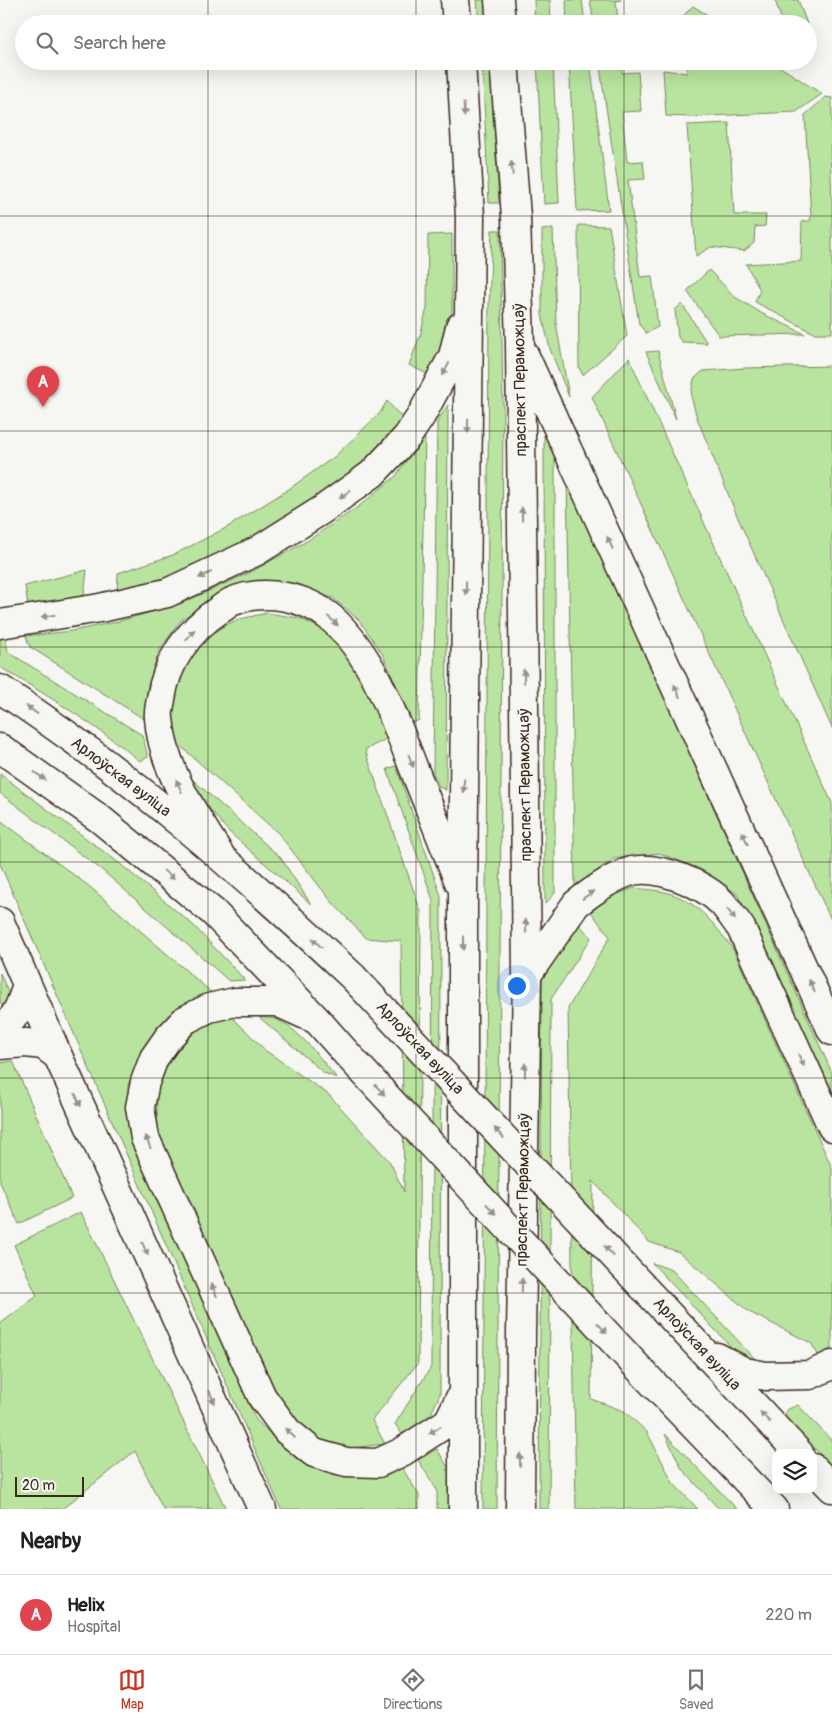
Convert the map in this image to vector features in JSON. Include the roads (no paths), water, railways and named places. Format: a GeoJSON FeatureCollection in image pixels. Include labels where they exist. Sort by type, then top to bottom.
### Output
{"type":"FeatureCollection","features":[{"type":"Feature","properties":{"kind":"main road"},"geometry":{"type":"LineString","coordinates":[[455,0],[456,15]]}},
{"type":"Feature","properties":{"kind":"main road"},"geometry":{"type":"LineString","coordinates":[[499,0],[500,15]]}},
{"type":"Feature","properties":{"kind":"main road"},"geometry":{"type":"LineString","coordinates":[[462,70],[470,217],[463,894],[464,1509]]}},
{"type":"Feature","properties":{"kind":"main road","name":"праспект Пераможцаў"},"geometry":{"type":"LineString","coordinates":[[505,70],[516,217],[520,345],[527,975],[520,1509]]}},
{"type":"Feature","properties":{"kind":"main road"},"geometry":{"type":"LineString","coordinates":[[0,624],[100,608],[167,592],[257,551],[322,510],[372,474],[407,437],[421,416],[453,356],[469,290]]}},
{"type":"Feature","properties":{"kind":"main road"},"geometry":{"type":"LineString","coordinates":[[520,345],[832,1031]]}},
{"type":"Feature","properties":{"kind":"main road"},"geometry":{"type":"LineString","coordinates":[[222,858],[184,797],[168,762],[158,717],[162,686],[174,657],[190,635],[206,619],[231,602],[252,597],[280,595],[307,603],[330,617],[351,638],[372,669],[404,743],[463,894]]}},
{"type":"Feature","properties":{"kind":"main road","name":"Арлоўская вуліца"},"geometry":{"type":"LineString","coordinates":[[0,689],[103,762],[182,823],[274,903],[353,977],[795,1449]]}},
{"type":"Feature","properties":{"kind":"main road"},"geometry":{"type":"LineString","coordinates":[[0,748],[100,819],[213,912],[317,1020],[644,1374],[774,1509]]}},
{"type":"Feature","properties":{"kind":"main road"},"geometry":{"type":"LineString","coordinates":[[527,975],[576,904],[605,883],[632,872],[655,871],[703,888],[722,903],[741,928],[832,1127]]}},
{"type":"Feature","properties":{"kind":"main road"},"geometry":{"type":"LineString","coordinates":[[0,922],[58,1056],[262,1509]]}},
{"type":"Feature","properties":{"kind":"main road"},"geometry":{"type":"LineString","coordinates":[[0,1029],[9,1024],[20,1008],[27,985]]}},
{"type":"Feature","properties":{"kind":"main road"},"geometry":{"type":"LineString","coordinates":[[317,1020],[277,1002],[235,1002],[209,1008],[185,1020],[168,1038],[154,1058],[145,1082],[140,1107],[145,1138],[262,1397],[287,1431],[314,1453],[346,1462],[378,1463],[402,1452],[448,1422],[463,1392]]}},
{"type":"Feature","properties":{"kind":"main road"},"geometry":{"type":"LineString","coordinates":[[0,1045],[26,1043],[43,1045],[58,1056]]}},
{"type":"Feature","properties":{"kind":"main road"},"geometry":{"type":"LineString","coordinates":[[702,1350],[745,1372],[766,1376],[810,1375],[832,1365]]}},
{"type":"Feature","properties":{"kind":"main road"},"geometry":{"type":"LineString","coordinates":[[736,1470],[762,1509]]}},
{"type":"Feature","properties":{"kind":"main road"},"geometry":{"type":"LineString","coordinates":[[817,1472],[832,1488]]}},
{"type":"Feature","properties":{"kind":"place","name":"Helix"},"geometry":{"type":"Point","coordinates":[43,407]}}]}
